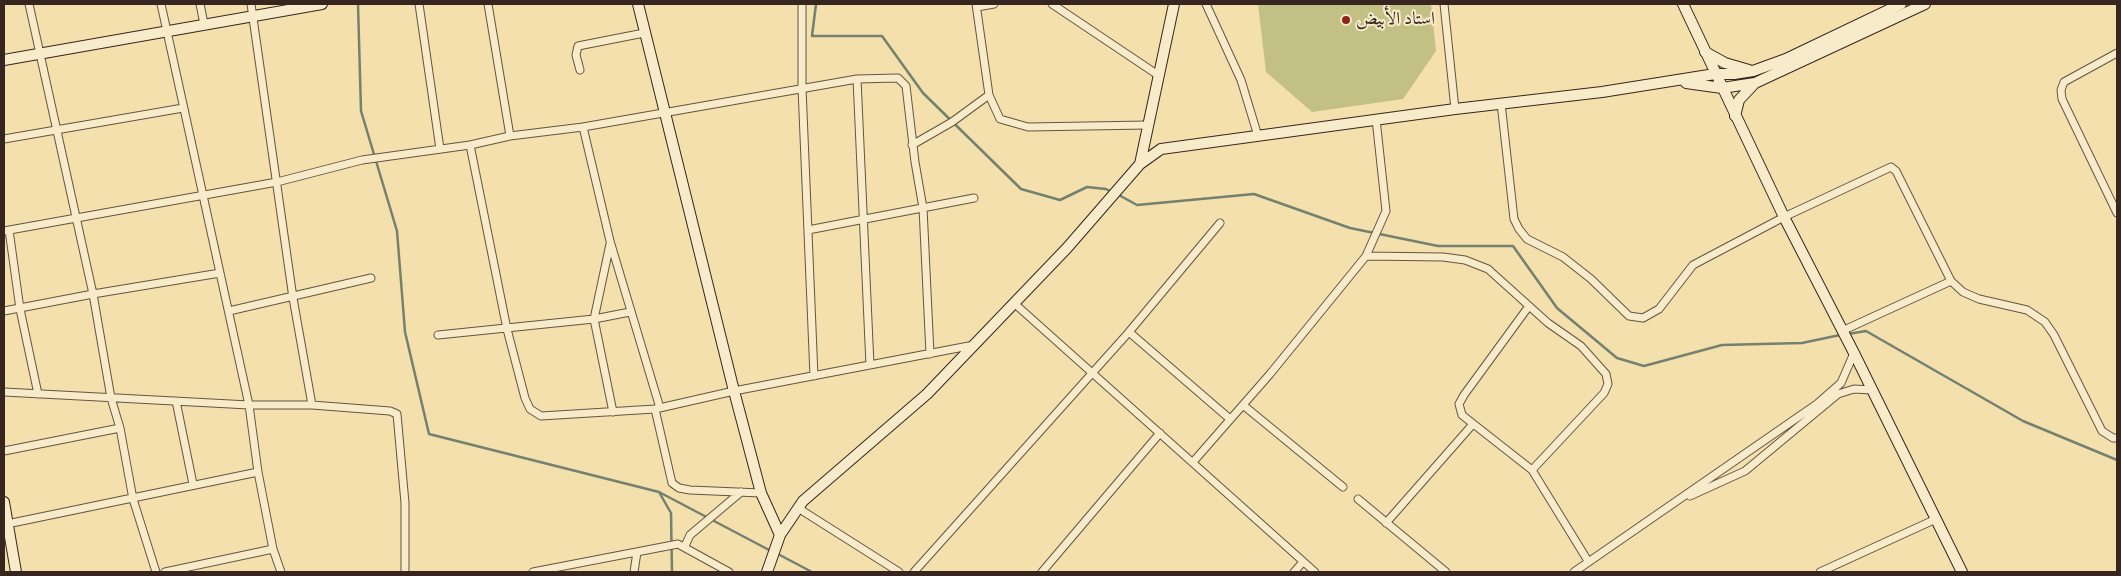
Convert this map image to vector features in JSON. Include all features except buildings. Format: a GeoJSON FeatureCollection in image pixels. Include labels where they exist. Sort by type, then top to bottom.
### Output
{"type":"FeatureCollection","features":[{"type":"Feature","properties":{"kind":"main road"},"geometry":{"type":"LineString","coordinates":[[4,60],[322,4]]}},
{"type":"Feature","properties":{"kind":"main road"},"geometry":{"type":"LineString","coordinates":[[638,4],[734,391],[761,492],[779,539]]}},
{"type":"Feature","properties":{"kind":"main road"},"geometry":{"type":"LineString","coordinates":[[1140,164],[1174,4]]}},
{"type":"Feature","properties":{"kind":"main road"},"geometry":{"type":"LineString","coordinates":[[1683,4],[1784,217],[1854,353],[1962,572]]}},
{"type":"Feature","properties":{"kind":"main road"},"geometry":{"type":"LineString","coordinates":[[768,567],[779,539],[803,501],[926,394],[1015,304],[1113,197],[1140,164],[1161,149],[1678,81],[1715,74],[1753,71],[1786,59],[1900,4]]}},
{"type":"Feature","properties":{"kind":"main road"},"geometry":{"type":"LineString","coordinates":[[1678,81],[1722,88],[1755,84],[1925,4]]}},
{"type":"Feature","properties":{"kind":"main road"},"geometry":{"type":"LineString","coordinates":[[1705,52],[1725,63],[1753,71]]}},
{"type":"Feature","properties":{"kind":"main road"},"geometry":{"type":"LineString","coordinates":[[1735,116],[1739,100],[1755,84]]}},
{"type":"Feature","properties":{"kind":"main road"},"geometry":{"type":"LineString","coordinates":[[4,509],[16,572]]}},
{"type":"Feature","properties":{"kind":"street"},"geometry":{"type":"LineString","coordinates":[[30,4],[92,294],[111,398],[120,428],[133,499],[156,572]]}},
{"type":"Feature","properties":{"kind":"street"},"geometry":{"type":"LineString","coordinates":[[161,4],[249,405],[258,472],[280,572]]}},
{"type":"Feature","properties":{"kind":"street"},"geometry":{"type":"LineString","coordinates":[[200,4],[204,24]]}},
{"type":"Feature","properties":{"kind":"street"},"geometry":{"type":"LineString","coordinates":[[251,4],[293,298],[312,405]]}},
{"type":"Feature","properties":{"kind":"street"},"geometry":{"type":"LineString","coordinates":[[419,4],[440,149]]}},
{"type":"Feature","properties":{"kind":"street"},"geometry":{"type":"LineString","coordinates":[[488,4],[510,136]]}},
{"type":"Feature","properties":{"kind":"street"},"geometry":{"type":"LineString","coordinates":[[802,4],[802,88],[814,376]]}},
{"type":"Feature","properties":{"kind":"street"},"geometry":{"type":"LineString","coordinates":[[994,4],[976,5],[989,95],[1000,119],[1028,127],[1147,125]]}},
{"type":"Feature","properties":{"kind":"street"},"geometry":{"type":"LineString","coordinates":[[1052,4],[1158,76]]}},
{"type":"Feature","properties":{"kind":"street"},"geometry":{"type":"LineString","coordinates":[[1206,4],[1241,80],[1258,136]]}},
{"type":"Feature","properties":{"kind":"street"},"geometry":{"type":"LineString","coordinates":[[1444,4],[1456,109]]}},
{"type":"Feature","properties":{"kind":"street"},"geometry":{"type":"LineString","coordinates":[[580,70],[576,55],[578,46],[644,33]]}},
{"type":"Feature","properties":{"kind":"street"},"geometry":{"type":"LineString","coordinates":[[2117,53],[2064,82],[2061,90],[2062,98],[2117,213]]}},
{"type":"Feature","properties":{"kind":"street"},"geometry":{"type":"LineString","coordinates":[[38,394],[20,309],[7,231],[75,217],[277,182],[362,160],[470,145],[510,136],[584,127],[857,79],[898,78],[906,86],[912,145],[923,208],[930,354]]}},
{"type":"Feature","properties":{"kind":"street"},"geometry":{"type":"LineString","coordinates":[[857,79],[870,365]]}},
{"type":"Feature","properties":{"kind":"street"},"geometry":{"type":"LineString","coordinates":[[912,145],[952,122],[989,95]]}},
{"type":"Feature","properties":{"kind":"street"},"geometry":{"type":"LineString","coordinates":[[1501,104],[1514,219],[1519,229],[1527,238],[1563,257],[1591,280],[1629,316],[1644,318],[1659,309],[1693,265],[1784,217],[1891,168],[1896,171],[1951,281],[1963,292],[1979,299],[2027,310],[2045,322],[2054,335],[2102,431],[2113,438],[2117,438]]}},
{"type":"Feature","properties":{"kind":"street"},"geometry":{"type":"LineString","coordinates":[[4,139],[183,108]]}},
{"type":"Feature","properties":{"kind":"street"},"geometry":{"type":"LineString","coordinates":[[1193,462],[1243,405],[1366,256],[1374,242],[1386,211],[1376,120]]}},
{"type":"Feature","properties":{"kind":"street"},"geometry":{"type":"LineString","coordinates":[[584,127],[610,241],[658,409],[672,483],[679,488],[690,490],[761,492]]}},
{"type":"Feature","properties":{"kind":"street"},"geometry":{"type":"LineString","coordinates":[[470,145],[507,329],[530,409],[541,416],[658,409],[734,391],[975,345]]}},
{"type":"Feature","properties":{"kind":"street"},"geometry":{"type":"LineString","coordinates":[[808,230],[974,198]]}},
{"type":"Feature","properties":{"kind":"street"},"geometry":{"type":"LineString","coordinates":[[914,572],[1091,372],[1129,332],[1220,223]]}},
{"type":"Feature","properties":{"kind":"street"},"geometry":{"type":"LineString","coordinates":[[610,241],[594,319],[613,412]]}},
{"type":"Feature","properties":{"kind":"street"},"geometry":{"type":"LineString","coordinates":[[1366,256],[1465,260],[1488,269],[1529,306],[1581,346],[1606,374],[1608,384],[1604,393],[1532,470]]}},
{"type":"Feature","properties":{"kind":"street"},"geometry":{"type":"LineString","coordinates":[[4,311],[220,273]]}},
{"type":"Feature","properties":{"kind":"street"},"geometry":{"type":"LineString","coordinates":[[229,311],[293,298],[371,278]]}},
{"type":"Feature","properties":{"kind":"street"},"geometry":{"type":"LineString","coordinates":[[1842,331],[1951,281]]}},
{"type":"Feature","properties":{"kind":"street"},"geometry":{"type":"LineString","coordinates":[[1015,304],[1314,572]]}},
{"type":"Feature","properties":{"kind":"street"},"geometry":{"type":"LineString","coordinates":[[1529,306],[1459,404],[1462,415],[1532,470],[1588,561]]}},
{"type":"Feature","properties":{"kind":"street"},"geometry":{"type":"LineString","coordinates":[[438,335],[594,319],[630,312]]}},
{"type":"Feature","properties":{"kind":"street"},"geometry":{"type":"LineString","coordinates":[[1129,332],[1230,419]]}},
{"type":"Feature","properties":{"kind":"street"},"geometry":{"type":"LineString","coordinates":[[1574,572],[1752,451],[1836,388],[1844,377],[1854,353]]}},
{"type":"Feature","properties":{"kind":"street"},"geometry":{"type":"LineString","coordinates":[[1680,499],[1745,471],[1838,394],[1854,388],[1872,390]]}},
{"type":"Feature","properties":{"kind":"street"},"geometry":{"type":"LineString","coordinates":[[4,392],[249,405],[312,405],[390,411],[397,414],[405,502],[405,572]]}},
{"type":"Feature","properties":{"kind":"street"},"geometry":{"type":"LineString","coordinates":[[176,401],[193,484]]}},
{"type":"Feature","properties":{"kind":"street"},"geometry":{"type":"LineString","coordinates":[[1243,405],[1344,487]]}},
{"type":"Feature","properties":{"kind":"street"},"geometry":{"type":"LineString","coordinates":[[1386,522],[1473,424]]}},
{"type":"Feature","properties":{"kind":"street"},"geometry":{"type":"LineString","coordinates":[[4,451],[120,428]]}},
{"type":"Feature","properties":{"kind":"street"},"geometry":{"type":"LineString","coordinates":[[1042,572],[1160,433]]}},
{"type":"Feature","properties":{"kind":"street"},"geometry":{"type":"LineString","coordinates":[[7,524],[258,472]]}},
{"type":"Feature","properties":{"kind":"street"},"geometry":{"type":"LineString","coordinates":[[682,545],[690,535],[741,492]]}},
{"type":"Feature","properties":{"kind":"street"},"geometry":{"type":"LineString","coordinates":[[1358,500],[1446,572]]}},
{"type":"Feature","properties":{"kind":"street"},"geometry":{"type":"LineString","coordinates":[[798,508],[899,572]]}},
{"type":"Feature","properties":{"kind":"street"},"geometry":{"type":"LineString","coordinates":[[1820,572],[1936,519]]}},
{"type":"Feature","properties":{"kind":"street"},"geometry":{"type":"LineString","coordinates":[[533,572],[664,546],[682,545],[729,572]]}},
{"type":"Feature","properties":{"kind":"street"},"geometry":{"type":"LineString","coordinates":[[165,572],[274,549]]}},
{"type":"Feature","properties":{"kind":"street"},"geometry":{"type":"LineString","coordinates":[[634,572],[637,552]]}},
{"type":"Feature","properties":{"kind":"street"},"geometry":{"type":"LineString","coordinates":[[1294,572],[1303,562]]}},
{"type":"Feature","properties":{"kind":"shaded area"},"geometry":{"type":"Polygon","coordinates":[[[1258,4],[1431,4],[1436,51],[1403,99],[1312,112],[1266,72],[1258,4]]]}},
{"type":"Feature","properties":{"kind":"waterway"},"geometry":{"type":"LineString","coordinates":[[358,4],[361,111],[397,231],[405,332],[429,434],[659,492],[771,551]]}},
{"type":"Feature","properties":{"kind":"waterway"},"geometry":{"type":"LineString","coordinates":[[816,4],[812,36],[882,36],[923,93],[1021,189],[1060,200],[1087,187],[1106,189],[1112,192]]}},
{"type":"Feature","properties":{"kind":"waterway"},"geometry":{"type":"LineString","coordinates":[[1117,194],[1137,205],[1254,194],[1350,228],[1438,246],[1513,246],[1557,308],[1617,358],[1644,366],[1722,345],[1802,343],[1840,335]]}},
{"type":"Feature","properties":{"kind":"waterway"},"geometry":{"type":"LineString","coordinates":[[1848,334],[1866,331],[2023,421],[2117,460]]}},
{"type":"Feature","properties":{"kind":"waterway"},"geometry":{"type":"LineString","coordinates":[[659,492],[671,513],[672,572]]}},
{"type":"Feature","properties":{"kind":"waterway"},"geometry":{"type":"LineString","coordinates":[[776,553],[812,572]]}},
{"type":"Feature","properties":{"kind":"place","name":"استاد الأبيض"},"geometry":{"type":"Point","coordinates":[1346,20]}}]}
